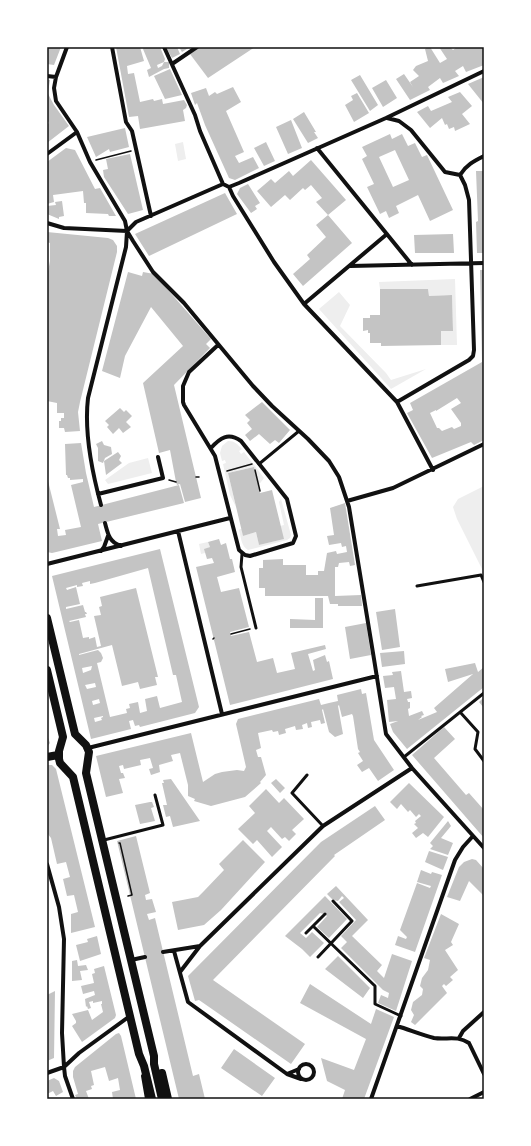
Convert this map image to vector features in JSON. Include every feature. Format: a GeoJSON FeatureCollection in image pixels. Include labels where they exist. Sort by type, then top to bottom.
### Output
{"type":"FeatureCollection","features":[{"type":"Feature","properties":{"kind":"main road"},"geometry":{"type":"LineString","coordinates":[[47,618],[75,734],[85,745],[89,757],[86,765],[86,774],[154,1056],[154,1064],[162,1099]]}},
{"type":"Feature","properties":{"kind":"main road"},"geometry":{"type":"LineString","coordinates":[[47,670],[63,737],[59,751],[60,763],[73,777],[130,1016],[152,1099]]}},
{"type":"Feature","properties":{"kind":"main road"},"geometry":{"type":"LineString","coordinates":[[47,758],[59,751],[68,740],[73,739],[85,745]]}},
{"type":"Feature","properties":{"kind":"main road"},"geometry":{"type":"LineString","coordinates":[[67,769],[78,770],[86,765]]}},
{"type":"Feature","properties":{"kind":"main road"},"geometry":{"type":"LineString","coordinates":[[154,1056],[159,1063],[168,1099]]}},
{"type":"Feature","properties":{"kind":"street"},"geometry":{"type":"LineString","coordinates":[[67,47],[56,77],[54,88],[56,101],[76,132],[90,162],[125,221],[127,231],[126,247],[86,412],[87,432],[101,505]]}},
{"type":"Feature","properties":{"kind":"street"},"geometry":{"type":"LineString","coordinates":[[112,47],[126,122],[132,131],[151,216]]}},
{"type":"Feature","properties":{"kind":"street"},"geometry":{"type":"LineString","coordinates":[[164,47],[195,115],[200,131],[223,184],[230,187],[386,118],[484,71]]}},
{"type":"Feature","properties":{"kind":"street"},"geometry":{"type":"LineString","coordinates":[[172,64],[197,47]]}},
{"type":"Feature","properties":{"kind":"street"},"geometry":{"type":"LineString","coordinates":[[47,76],[56,77]]}},
{"type":"Feature","properties":{"kind":"street"},"geometry":{"type":"LineString","coordinates":[[386,118],[399,121],[411,130],[446,172],[460,175]]}},
{"type":"Feature","properties":{"kind":"street"},"geometry":{"type":"LineString","coordinates":[[47,154],[76,132]]}},
{"type":"Feature","properties":{"kind":"street"},"geometry":{"type":"LineString","coordinates":[[317,148],[412,265]]}},
{"type":"Feature","properties":{"kind":"street"},"geometry":{"type":"LineString","coordinates":[[460,175],[463,169],[469,164],[484,156]]}},
{"type":"Feature","properties":{"kind":"street"},"geometry":{"type":"LineString","coordinates":[[397,402],[469,360],[473,356],[469,200],[465,185],[460,175]]}},
{"type":"Feature","properties":{"kind":"street"},"geometry":{"type":"LineString","coordinates":[[47,223],[64,228],[127,231],[136,222],[223,184]]}},
{"type":"Feature","properties":{"kind":"street"},"geometry":{"type":"LineString","coordinates":[[230,187],[233,196],[274,262],[304,304],[397,402],[433,470]]}},
{"type":"Feature","properties":{"kind":"street"},"geometry":{"type":"LineString","coordinates":[[127,231],[153,272],[184,303],[218,345],[272,406],[328,461],[339,477],[347,501],[386,734],[412,768],[484,848]]}},
{"type":"Feature","properties":{"kind":"street"},"geometry":{"type":"LineString","coordinates":[[304,304],[387,234]]}},
{"type":"Feature","properties":{"kind":"street"},"geometry":{"type":"LineString","coordinates":[[350,266],[484,263]]}},
{"type":"Feature","properties":{"kind":"street"},"geometry":{"type":"LineString","coordinates":[[211,448],[225,437],[235,437],[241,441],[287,499],[296,536],[293,543],[250,556],[242,554],[239,550],[230,518],[215,456],[184,406],[183,386],[189,372],[218,345]]}},
{"type":"Feature","properties":{"kind":"street"},"geometry":{"type":"LineString","coordinates":[[347,501],[393,488],[433,470],[484,444]]}},
{"type":"Feature","properties":{"kind":"street"},"geometry":{"type":"LineString","coordinates":[[98,494],[163,478],[158,457]]}},
{"type":"Feature","properties":{"kind":"street"},"geometry":{"type":"LineString","coordinates":[[47,564],[230,518]]}},
{"type":"Feature","properties":{"kind":"street"},"geometry":{"type":"LineString","coordinates":[[105,523],[108,536],[111,541],[121,546]]}},
{"type":"Feature","properties":{"kind":"street"},"geometry":{"type":"LineString","coordinates":[[178,531],[222,714]]}},
{"type":"Feature","properties":{"kind":"street"},"geometry":{"type":"LineString","coordinates":[[100,551],[104,547],[108,536]]}},
{"type":"Feature","properties":{"kind":"street"},"geometry":{"type":"LineString","coordinates":[[85,745],[222,714],[377,676]]}},
{"type":"Feature","properties":{"kind":"street"},"geometry":{"type":"LineString","coordinates":[[180,972],[200,946],[323,826],[412,768]]}},
{"type":"Feature","properties":{"kind":"street"},"geometry":{"type":"LineString","coordinates":[[371,1099],[455,860],[463,846],[473,836]]}},
{"type":"Feature","properties":{"kind":"street"},"geometry":{"type":"LineString","coordinates":[[47,864],[59,907],[64,939],[62,1033],[65,1076],[73,1099]]}},
{"type":"Feature","properties":{"kind":"street"},"geometry":{"type":"LineString","coordinates":[[163,952],[200,946]]}},
{"type":"Feature","properties":{"kind":"street"},"geometry":{"type":"LineString","coordinates":[[174,951],[188,1002],[287,1074],[307,1080],[314,1076],[314,1070],[312,1066],[307,1064],[302,1065],[299,1069],[287,1074]]}},
{"type":"Feature","properties":{"kind":"street"},"geometry":{"type":"LineString","coordinates":[[131,960],[145,957]]}},
{"type":"Feature","properties":{"kind":"street"},"geometry":{"type":"LineString","coordinates":[[459,1038],[463,1031],[484,1012]]}},
{"type":"Feature","properties":{"kind":"street"},"geometry":{"type":"LineString","coordinates":[[47,1073],[64,1067],[79,1053],[130,1016]]}},
{"type":"Feature","properties":{"kind":"street"},"geometry":{"type":"LineString","coordinates":[[397,1026],[436,1038],[459,1038],[469,1043],[484,1074]]}},
{"type":"Feature","properties":{"kind":"street"},"geometry":{"type":"LineString","coordinates":[[140,1054],[147,1099]]}},
{"type":"Feature","properties":{"kind":"street"},"geometry":{"type":"LineString","coordinates":[[299,1069],[298,1074],[302,1079]]}},
{"type":"Feature","properties":{"kind":"street"},"geometry":{"type":"LineString","coordinates":[[470,1099],[484,1092]]}},
{"type":"Feature","properties":{"kind":"lane"},"geometry":{"type":"LineString","coordinates":[[259,464],[299,432]]}},
{"type":"Feature","properties":{"kind":"lane"},"geometry":{"type":"LineString","coordinates":[[242,554],[241,567],[256,628]]}},
{"type":"Feature","properties":{"kind":"lane"},"geometry":{"type":"LineString","coordinates":[[417,586],[481,575],[484,582]]}},
{"type":"Feature","properties":{"kind":"lane"},"geometry":{"type":"LineString","coordinates":[[404,757],[484,693]]}},
{"type":"Feature","properties":{"kind":"lane"},"geometry":{"type":"LineString","coordinates":[[460,712],[478,732],[475,749],[484,761]]}},
{"type":"Feature","properties":{"kind":"lane"},"geometry":{"type":"LineString","coordinates":[[307,775],[292,793],[323,826]]}},
{"type":"Feature","properties":{"kind":"lane"},"geometry":{"type":"LineString","coordinates":[[102,841],[163,825],[155,795]]}},
{"type":"Feature","properties":{"kind":"lane"},"geometry":{"type":"LineString","coordinates":[[318,957],[352,921],[333,901]]}},
{"type":"Feature","properties":{"kind":"lane"},"geometry":{"type":"LineString","coordinates":[[306,933],[324,914]]}},
{"type":"Feature","properties":{"kind":"lane"},"geometry":{"type":"LineString","coordinates":[[313,926],[375,986],[374,1004],[401,1016]]}},
{"type":"Feature","properties":{"kind":"path"},"geometry":{"type":"LineString","coordinates":[[90,162],[128,151]]}},
{"type":"Feature","properties":{"kind":"path"},"geometry":{"type":"LineString","coordinates":[[219,473],[253,464],[260,491]]}},
{"type":"Feature","properties":{"kind":"path"},"geometry":{"type":"LineString","coordinates":[[231,634],[256,628]]}},
{"type":"Feature","properties":{"kind":"path"},"geometry":{"type":"LineString","coordinates":[[115,844],[120,843],[132,895],[128,896]]}},
{"type":"Feature","properties":{"kind":"shaded area"},"geometry":{"type":"Polygon","coordinates":[[[183,142],[186,159],[178,161],[175,144],[183,142]]]}},
{"type":"Feature","properties":{"kind":"shaded area"},"geometry":{"type":"Polygon","coordinates":[[[455,279],[457,345],[441,345],[441,331],[453,330],[452,295],[429,296],[428,289],[380,289],[379,282],[455,279]]]}},
{"type":"Feature","properties":{"kind":"shaded area"},"geometry":{"type":"Polygon","coordinates":[[[339,292],[350,305],[340,326],[391,380],[426,369],[391,389],[319,309],[339,292]]]}},
{"type":"Feature","properties":{"kind":"shaded area"},"geometry":{"type":"Polygon","coordinates":[[[228,441],[234,442],[242,449],[239,451],[241,454],[244,452],[264,478],[258,486],[254,467],[228,473],[236,507],[230,495],[223,464],[226,463],[225,460],[222,461],[220,453],[222,446],[228,441]]]}},
{"type":"Feature","properties":{"kind":"shaded area"},"geometry":{"type":"Polygon","coordinates":[[[148,458],[152,473],[108,484],[105,480],[129,463],[148,458]]]}},
{"type":"Feature","properties":{"kind":"shaded area"},"geometry":{"type":"Polygon","coordinates":[[[484,486],[484,573],[457,519],[453,507],[458,499],[484,486]]]}},
{"type":"Feature","properties":{"kind":"shaded area"},"geometry":{"type":"Polygon","coordinates":[[[281,499],[291,535],[290,538],[248,550],[243,544],[240,529],[242,529],[243,536],[256,532],[259,545],[283,539],[280,526],[284,525],[279,502],[281,499]]]}},
{"type":"Feature","properties":{"kind":"shaded area"},"geometry":{"type":"Polygon","coordinates":[[[208,542],[210,547],[205,549],[205,553],[201,554],[199,544],[208,542]]]}},
{"type":"Feature","properties":{"kind":"building"},"geometry":{"type":"Polygon","coordinates":[[[47,47],[61,47],[54,65],[47,64],[47,47]]]}},
{"type":"Feature","properties":{"kind":"building"},"geometry":{"type":"Polygon","coordinates":[[[116,47],[140,47],[144,61],[127,66],[128,74],[134,73],[140,102],[153,99],[154,101],[162,99],[163,104],[184,100],[187,105],[183,110],[185,121],[140,129],[138,116],[129,117],[116,47]]]}},
{"type":"Feature","properties":{"kind":"building"},"geometry":{"type":"Polygon","coordinates":[[[144,47],[160,47],[165,59],[164,62],[169,62],[169,68],[149,77],[147,70],[151,68],[143,49],[144,47]],[[164,62],[157,65],[158,68],[162,66],[164,62]]]}},
{"type":"Feature","properties":{"kind":"building"},"geometry":{"type":"Polygon","coordinates":[[[166,47],[177,47],[180,54],[172,58],[166,47]]]}},
{"type":"Feature","properties":{"kind":"building"},"geometry":{"type":"Polygon","coordinates":[[[179,47],[190,47],[182,52],[179,47]]]}},
{"type":"Feature","properties":{"kind":"building"},"geometry":{"type":"Polygon","coordinates":[[[200,47],[255,47],[208,78],[190,54],[200,47]]]}},
{"type":"Feature","properties":{"kind":"building"},"geometry":{"type":"Polygon","coordinates":[[[430,47],[440,63],[447,59],[439,47],[450,47],[453,50],[457,47],[484,47],[484,65],[466,72],[463,66],[455,71],[459,76],[443,83],[440,78],[428,87],[430,90],[410,100],[396,79],[404,74],[413,87],[410,82],[419,76],[413,70],[416,66],[428,61],[425,49],[430,47]]]}},
{"type":"Feature","properties":{"kind":"building"},"geometry":{"type":"Polygon","coordinates":[[[170,69],[182,95],[165,99],[154,76],[170,69]]]}},
{"type":"Feature","properties":{"kind":"building"},"geometry":{"type":"Polygon","coordinates":[[[360,75],[378,105],[370,111],[351,80],[360,75]]]}},
{"type":"Feature","properties":{"kind":"building"},"geometry":{"type":"Polygon","coordinates":[[[484,77],[484,104],[468,84],[484,77]]]}},
{"type":"Feature","properties":{"kind":"building"},"geometry":{"type":"Polygon","coordinates":[[[47,80],[50,80],[48,92],[47,92],[47,80]]]}},
{"type":"Feature","properties":{"kind":"building"},"geometry":{"type":"Polygon","coordinates":[[[386,80],[397,98],[383,107],[372,88],[386,80]]]}},
{"type":"Feature","properties":{"kind":"building"},"geometry":{"type":"Polygon","coordinates":[[[233,87],[241,102],[226,111],[244,152],[235,156],[239,163],[253,157],[259,168],[235,180],[229,178],[205,125],[197,103],[195,105],[191,93],[206,88],[209,96],[215,92],[217,94],[233,87]]]}},
{"type":"Feature","properties":{"kind":"building"},"geometry":{"type":"Polygon","coordinates":[[[47,92],[69,126],[47,143],[47,125],[49,123],[47,119],[47,92]]]}},
{"type":"Feature","properties":{"kind":"building"},"geometry":{"type":"Polygon","coordinates":[[[460,92],[472,106],[462,114],[470,124],[455,131],[454,127],[449,129],[447,124],[445,125],[442,118],[430,128],[417,112],[428,106],[431,111],[452,102],[448,97],[460,92]]]}},
{"type":"Feature","properties":{"kind":"building"},"geometry":{"type":"Polygon","coordinates":[[[357,93],[369,113],[354,122],[345,105],[353,100],[351,96],[357,93]]]}},
{"type":"Feature","properties":{"kind":"building"},"geometry":{"type":"Polygon","coordinates":[[[304,112],[318,138],[308,143],[293,119],[304,112]]]}},
{"type":"Feature","properties":{"kind":"building"},"geometry":{"type":"Polygon","coordinates":[[[291,120],[302,148],[288,154],[276,127],[291,120]]]}},
{"type":"Feature","properties":{"kind":"building"},"geometry":{"type":"Polygon","coordinates":[[[125,128],[129,147],[110,152],[109,149],[96,157],[87,137],[125,128]]]}},
{"type":"Feature","properties":{"kind":"building"},"geometry":{"type":"Polygon","coordinates":[[[390,134],[392,139],[402,134],[408,146],[415,143],[422,157],[427,155],[453,210],[430,221],[418,195],[396,206],[399,213],[389,218],[386,211],[380,214],[367,187],[374,184],[362,159],[367,156],[362,147],[390,134]],[[395,150],[379,157],[393,187],[409,180],[395,150]]]}},
{"type":"Feature","properties":{"kind":"building"},"geometry":{"type":"Polygon","coordinates":[[[266,142],[275,161],[264,166],[254,148],[266,142]]]}},
{"type":"Feature","properties":{"kind":"building"},"geometry":{"type":"Polygon","coordinates":[[[66,148],[75,150],[95,189],[100,188],[116,216],[86,213],[86,203],[84,203],[83,191],[53,195],[54,202],[47,204],[47,162],[66,148]]]}},
{"type":"Feature","properties":{"kind":"building"},"geometry":{"type":"Polygon","coordinates":[[[130,154],[143,210],[128,214],[104,177],[103,170],[108,169],[106,159],[130,154]]]}},
{"type":"Feature","properties":{"kind":"building"},"geometry":{"type":"Polygon","coordinates":[[[311,160],[346,200],[328,215],[316,202],[322,198],[311,185],[305,190],[303,188],[290,200],[285,195],[271,207],[257,191],[271,179],[275,183],[289,171],[293,176],[311,160]]]}},
{"type":"Feature","properties":{"kind":"building"},"geometry":{"type":"Polygon","coordinates":[[[476,171],[484,171],[484,253],[477,253],[476,222],[478,221],[476,171]]]}},
{"type":"Feature","properties":{"kind":"building"},"geometry":{"type":"Polygon","coordinates":[[[248,184],[260,203],[255,206],[257,209],[251,213],[237,194],[240,188],[248,184]]]}},
{"type":"Feature","properties":{"kind":"building"},"geometry":{"type":"Polygon","coordinates":[[[225,193],[237,214],[149,256],[135,234],[225,193]]]}},
{"type":"Feature","properties":{"kind":"building"},"geometry":{"type":"Polygon","coordinates":[[[62,201],[64,216],[59,217],[59,219],[47,214],[47,206],[56,205],[55,202],[62,201]]]}},
{"type":"Feature","properties":{"kind":"building"},"geometry":{"type":"Polygon","coordinates":[[[328,215],[352,243],[303,286],[293,274],[310,259],[307,255],[326,237],[316,225],[328,215]]]}},
{"type":"Feature","properties":{"kind":"building"},"geometry":{"type":"Polygon","coordinates":[[[47,232],[108,238],[113,240],[117,246],[117,252],[78,412],[80,431],[65,432],[64,428],[59,428],[59,421],[61,421],[61,418],[64,418],[64,413],[57,413],[57,403],[47,401],[47,277],[50,261],[50,243],[47,242],[47,232]]]}},
{"type":"Feature","properties":{"kind":"building"},"geometry":{"type":"Polygon","coordinates":[[[453,234],[454,253],[415,253],[414,235],[453,234]]]}},
{"type":"Feature","properties":{"kind":"building"},"geometry":{"type":"Polygon","coordinates":[[[480,270],[484,270],[484,440],[474,445],[471,442],[432,458],[407,413],[413,410],[410,403],[482,362],[480,270]],[[457,398],[430,413],[437,428],[442,431],[452,427],[454,429],[461,426],[461,423],[451,409],[461,403],[457,398]]]}},
{"type":"Feature","properties":{"kind":"building"},"geometry":{"type":"Polygon","coordinates":[[[128,272],[142,276],[143,272],[154,274],[211,339],[206,344],[210,348],[174,385],[201,498],[185,502],[180,484],[177,485],[176,482],[170,450],[159,453],[143,383],[183,346],[151,307],[125,356],[120,378],[102,371],[128,272]]]}},
{"type":"Feature","properties":{"kind":"building"},"geometry":{"type":"Polygon","coordinates":[[[380,289],[428,289],[429,296],[452,295],[453,331],[441,331],[441,345],[381,346],[381,343],[370,343],[370,333],[368,333],[368,330],[363,331],[363,318],[370,318],[370,315],[380,315],[380,289]]]}},
{"type":"Feature","properties":{"kind":"building"},"geometry":{"type":"Polygon","coordinates":[[[262,402],[290,430],[279,443],[275,440],[270,444],[259,434],[250,441],[245,435],[252,429],[247,423],[250,420],[245,415],[262,402]]]}},
{"type":"Feature","properties":{"kind":"building"},"geometry":{"type":"Polygon","coordinates":[[[120,408],[124,412],[126,410],[132,416],[126,422],[131,427],[123,433],[119,428],[113,434],[107,427],[109,425],[105,421],[120,408]]]}},
{"type":"Feature","properties":{"kind":"building"},"geometry":{"type":"Polygon","coordinates":[[[102,441],[104,445],[111,447],[112,454],[105,458],[103,463],[98,461],[98,448],[96,444],[102,441]]]}},
{"type":"Feature","properties":{"kind":"building"},"geometry":{"type":"Polygon","coordinates":[[[81,443],[94,507],[179,485],[184,503],[98,524],[102,541],[52,553],[47,552],[47,481],[60,529],[57,529],[58,536],[66,535],[65,530],[81,527],[71,485],[83,482],[83,479],[70,480],[70,478],[66,475],[65,444],[81,443]]]}},
{"type":"Feature","properties":{"kind":"building"},"geometry":{"type":"Polygon","coordinates":[[[118,452],[121,456],[119,460],[122,463],[106,475],[104,461],[118,452]]]}},
{"type":"Feature","properties":{"kind":"building"},"geometry":{"type":"Polygon","coordinates":[[[254,467],[260,493],[272,490],[284,539],[259,545],[256,532],[243,536],[228,473],[254,467]]]}},
{"type":"Feature","properties":{"kind":"building"},"geometry":{"type":"Polygon","coordinates":[[[345,503],[355,565],[350,566],[349,562],[339,563],[338,567],[335,567],[335,596],[361,595],[362,606],[338,606],[338,604],[330,604],[328,596],[265,596],[265,588],[259,588],[259,568],[263,568],[263,560],[283,559],[283,565],[306,565],[306,575],[318,575],[318,571],[324,571],[327,553],[336,551],[337,554],[347,552],[346,546],[342,547],[341,543],[329,545],[327,536],[334,535],[330,508],[345,503]]]}},
{"type":"Feature","properties":{"kind":"building"},"geometry":{"type":"Polygon","coordinates":[[[219,539],[221,545],[226,543],[235,572],[217,577],[221,592],[239,588],[249,627],[230,632],[231,636],[249,632],[257,662],[273,658],[277,673],[295,669],[291,653],[325,645],[326,649],[308,654],[313,671],[315,670],[313,660],[325,655],[327,662],[329,661],[333,679],[230,705],[196,567],[214,563],[212,558],[207,559],[204,549],[210,547],[208,542],[219,539]]]}},
{"type":"Feature","properties":{"kind":"building"},"geometry":{"type":"Polygon","coordinates":[[[160,549],[199,707],[195,713],[140,727],[139,725],[135,726],[133,720],[129,721],[131,729],[91,739],[52,576],[160,549]],[[148,568],[90,584],[90,581],[82,583],[83,586],[77,587],[77,585],[66,588],[67,590],[76,587],[80,604],[66,607],[66,609],[83,605],[87,614],[85,614],[86,617],[69,621],[79,620],[83,638],[89,637],[89,639],[95,637],[97,647],[101,646],[94,616],[101,615],[99,607],[102,606],[100,597],[136,588],[158,677],[155,677],[157,685],[140,689],[138,682],[122,686],[112,645],[79,654],[98,650],[101,653],[103,658],[101,662],[97,663],[110,717],[127,713],[126,709],[130,708],[129,704],[138,702],[140,713],[147,711],[145,699],[157,696],[160,708],[182,702],[176,675],[173,675],[148,568]],[[92,666],[82,668],[83,673],[91,670],[92,666]],[[95,683],[85,685],[87,689],[96,687],[95,683]],[[99,699],[92,701],[93,705],[100,703],[99,699]],[[103,716],[94,718],[95,722],[102,720],[101,718],[103,716]]]}},
{"type":"Feature","properties":{"kind":"building"},"geometry":{"type":"Polygon","coordinates":[[[315,598],[323,598],[323,628],[290,628],[290,619],[315,620],[315,598]]]}},
{"type":"Feature","properties":{"kind":"building"},"geometry":{"type":"Polygon","coordinates":[[[395,609],[400,647],[382,650],[376,612],[395,609]]]}},
{"type":"Feature","properties":{"kind":"building"},"geometry":{"type":"Polygon","coordinates":[[[366,623],[371,655],[350,659],[345,627],[366,623]]]}},
{"type":"Feature","properties":{"kind":"building"},"geometry":{"type":"Polygon","coordinates":[[[404,651],[405,664],[382,667],[380,653],[404,651]]]}},
{"type":"Feature","properties":{"kind":"building"},"geometry":{"type":"Polygon","coordinates":[[[475,663],[478,672],[484,667],[484,687],[407,749],[393,732],[390,724],[398,721],[389,722],[387,700],[396,699],[394,687],[385,688],[383,676],[393,675],[392,672],[401,671],[404,692],[411,691],[412,698],[407,699],[408,702],[410,702],[410,708],[408,709],[409,716],[422,711],[424,715],[418,720],[437,712],[434,708],[473,674],[448,682],[445,669],[475,663]]]}},
{"type":"Feature","properties":{"kind":"building"},"geometry":{"type":"Polygon","coordinates":[[[361,689],[362,694],[366,693],[374,740],[394,770],[378,781],[369,768],[362,772],[357,765],[363,761],[358,753],[360,752],[358,749],[353,716],[352,714],[342,717],[339,705],[343,734],[335,737],[329,732],[323,709],[325,723],[321,724],[320,720],[311,722],[312,727],[308,728],[307,723],[302,725],[303,729],[296,730],[295,726],[285,729],[286,733],[279,735],[278,731],[273,732],[272,730],[258,733],[261,748],[256,750],[258,757],[261,757],[266,775],[260,782],[261,783],[245,797],[211,806],[194,801],[195,799],[188,796],[188,785],[180,753],[171,755],[173,761],[159,765],[160,772],[151,775],[149,769],[153,768],[150,758],[140,760],[141,765],[124,769],[123,765],[119,766],[121,773],[123,773],[125,778],[119,779],[123,793],[106,797],[96,756],[191,733],[203,782],[215,774],[222,772],[237,770],[244,771],[246,767],[236,724],[238,719],[319,699],[321,705],[338,701],[337,695],[361,689]]]}},
{"type":"Feature","properties":{"kind":"building"},"geometry":{"type":"Polygon","coordinates":[[[484,697],[484,708],[479,702],[484,697]]]}},
{"type":"Feature","properties":{"kind":"building"},"geometry":{"type":"Polygon","coordinates":[[[444,727],[455,739],[434,758],[466,795],[469,793],[484,810],[484,838],[412,755],[444,727]]]}},
{"type":"Feature","properties":{"kind":"building"},"geometry":{"type":"Polygon","coordinates":[[[47,735],[50,743],[47,747],[47,735]]]}},
{"type":"Feature","properties":{"kind":"building"},"geometry":{"type":"Polygon","coordinates":[[[47,765],[52,765],[56,769],[95,927],[71,933],[71,914],[78,912],[74,895],[67,896],[63,879],[70,877],[66,862],[57,864],[51,838],[47,833],[47,765]]]}},
{"type":"Feature","properties":{"kind":"building"},"geometry":{"type":"Polygon","coordinates":[[[171,779],[200,821],[173,827],[170,816],[166,817],[163,805],[167,805],[162,783],[164,783],[163,780],[171,779]]]}},
{"type":"Feature","properties":{"kind":"building"},"geometry":{"type":"Polygon","coordinates":[[[276,779],[285,788],[280,793],[271,783],[276,779]]]}},
{"type":"Feature","properties":{"kind":"building"},"geometry":{"type":"Polygon","coordinates":[[[409,783],[444,817],[428,837],[423,833],[416,838],[412,833],[418,828],[414,824],[416,823],[415,821],[421,816],[419,814],[416,817],[410,810],[408,812],[401,804],[397,809],[390,802],[409,783]]]}},
{"type":"Feature","properties":{"kind":"building"},"geometry":{"type":"Polygon","coordinates":[[[266,789],[279,803],[284,798],[304,819],[292,830],[296,834],[289,841],[285,837],[282,839],[271,827],[267,831],[282,847],[272,857],[257,840],[253,844],[238,829],[255,813],[249,806],[266,789]]]}},
{"type":"Feature","properties":{"kind":"building"},"geometry":{"type":"Polygon","coordinates":[[[152,802],[154,807],[151,808],[155,821],[140,824],[135,805],[152,802]]]}},
{"type":"Feature","properties":{"kind":"building"},"geometry":{"type":"Polygon","coordinates":[[[375,806],[385,820],[334,855],[335,856],[213,980],[305,1044],[291,1064],[199,1000],[195,1001],[188,976],[321,842],[375,806]]]}},
{"type":"Feature","properties":{"kind":"building"},"geometry":{"type":"Polygon","coordinates":[[[448,821],[451,826],[441,838],[453,843],[448,855],[430,849],[433,846],[430,843],[448,821]]]}},
{"type":"Feature","properties":{"kind":"building"},"geometry":{"type":"Polygon","coordinates":[[[136,836],[150,893],[145,895],[146,900],[152,899],[156,912],[147,914],[149,920],[155,918],[193,1076],[199,1074],[205,1099],[179,1099],[117,841],[136,836]]]}},
{"type":"Feature","properties":{"kind":"building"},"geometry":{"type":"Polygon","coordinates":[[[243,840],[265,862],[221,910],[204,925],[178,930],[172,902],[198,897],[224,870],[219,864],[243,840]]]}},
{"type":"Feature","properties":{"kind":"building"},"geometry":{"type":"Polygon","coordinates":[[[429,851],[448,857],[443,870],[425,862],[429,851]]]}},
{"type":"Feature","properties":{"kind":"building"},"geometry":{"type":"Polygon","coordinates":[[[472,859],[476,860],[484,869],[484,896],[469,881],[460,901],[447,897],[459,867],[464,862],[472,859]]]}},
{"type":"Feature","properties":{"kind":"building"},"geometry":{"type":"Polygon","coordinates":[[[421,870],[431,874],[432,872],[442,875],[415,952],[395,945],[398,936],[406,939],[407,937],[400,930],[417,883],[430,888],[431,886],[417,882],[421,870]]]}},
{"type":"Feature","properties":{"kind":"building"},"geometry":{"type":"Polygon","coordinates":[[[336,886],[368,920],[352,936],[382,965],[377,971],[384,978],[392,954],[412,961],[396,1011],[378,1003],[381,995],[388,998],[389,993],[383,990],[341,948],[347,942],[341,936],[356,920],[339,902],[344,898],[342,896],[338,901],[333,900],[327,894],[336,886]]]}},
{"type":"Feature","properties":{"kind":"building"},"geometry":{"type":"Polygon","coordinates":[[[325,896],[347,919],[329,938],[317,927],[327,916],[320,913],[300,933],[306,938],[312,932],[324,943],[310,957],[285,936],[325,896]]]}},
{"type":"Feature","properties":{"kind":"building"},"geometry":{"type":"Polygon","coordinates":[[[441,914],[459,924],[451,942],[453,945],[445,950],[458,970],[450,977],[453,980],[446,986],[444,984],[442,986],[447,993],[415,1025],[411,1022],[414,1015],[411,1010],[413,1002],[422,995],[423,989],[420,986],[422,978],[428,970],[430,960],[424,958],[441,914]]]}},
{"type":"Feature","properties":{"kind":"building"},"geometry":{"type":"Polygon","coordinates":[[[97,936],[101,954],[80,961],[76,945],[88,942],[87,939],[97,936]]]}},
{"type":"Feature","properties":{"kind":"building"},"geometry":{"type":"Polygon","coordinates":[[[338,956],[370,988],[363,998],[325,969],[338,956]]]}},
{"type":"Feature","properties":{"kind":"building"},"geometry":{"type":"Polygon","coordinates":[[[77,960],[78,966],[86,965],[88,970],[80,971],[82,980],[72,981],[72,961],[77,960]]]}},
{"type":"Feature","properties":{"kind":"building"},"geometry":{"type":"Polygon","coordinates":[[[104,966],[116,1015],[115,1018],[82,1042],[72,1026],[76,1023],[76,1021],[72,1014],[88,1010],[92,1020],[103,1012],[101,1004],[102,1001],[93,1003],[93,1001],[89,1002],[91,1008],[88,1009],[87,1006],[86,1007],[85,999],[95,995],[94,991],[83,994],[81,986],[94,983],[92,974],[95,973],[94,969],[104,966]]]}},
{"type":"Feature","properties":{"kind":"building"},"geometry":{"type":"Polygon","coordinates":[[[310,984],[371,1024],[376,1009],[394,1017],[364,1099],[342,1099],[345,1090],[327,1081],[321,1058],[354,1070],[366,1039],[300,1003],[310,984]]]}},
{"type":"Feature","properties":{"kind":"building"},"geometry":{"type":"Polygon","coordinates":[[[55,991],[54,1058],[47,1061],[47,995],[55,991]]]}},
{"type":"Feature","properties":{"kind":"building"},"geometry":{"type":"Polygon","coordinates":[[[119,1033],[136,1099],[113,1099],[112,1092],[120,1090],[118,1078],[109,1081],[105,1067],[91,1071],[94,1085],[91,1086],[92,1089],[86,1091],[89,1099],[77,1099],[75,1095],[78,1094],[73,1077],[75,1067],[119,1033]]]}},
{"type":"Feature","properties":{"kind":"building"},"geometry":{"type":"Polygon","coordinates":[[[234,1049],[275,1078],[262,1096],[221,1068],[234,1049]]]}},
{"type":"Feature","properties":{"kind":"building"},"geometry":{"type":"Polygon","coordinates":[[[54,1078],[59,1081],[63,1092],[56,1096],[53,1091],[47,1094],[47,1081],[54,1078]]]}}]}
